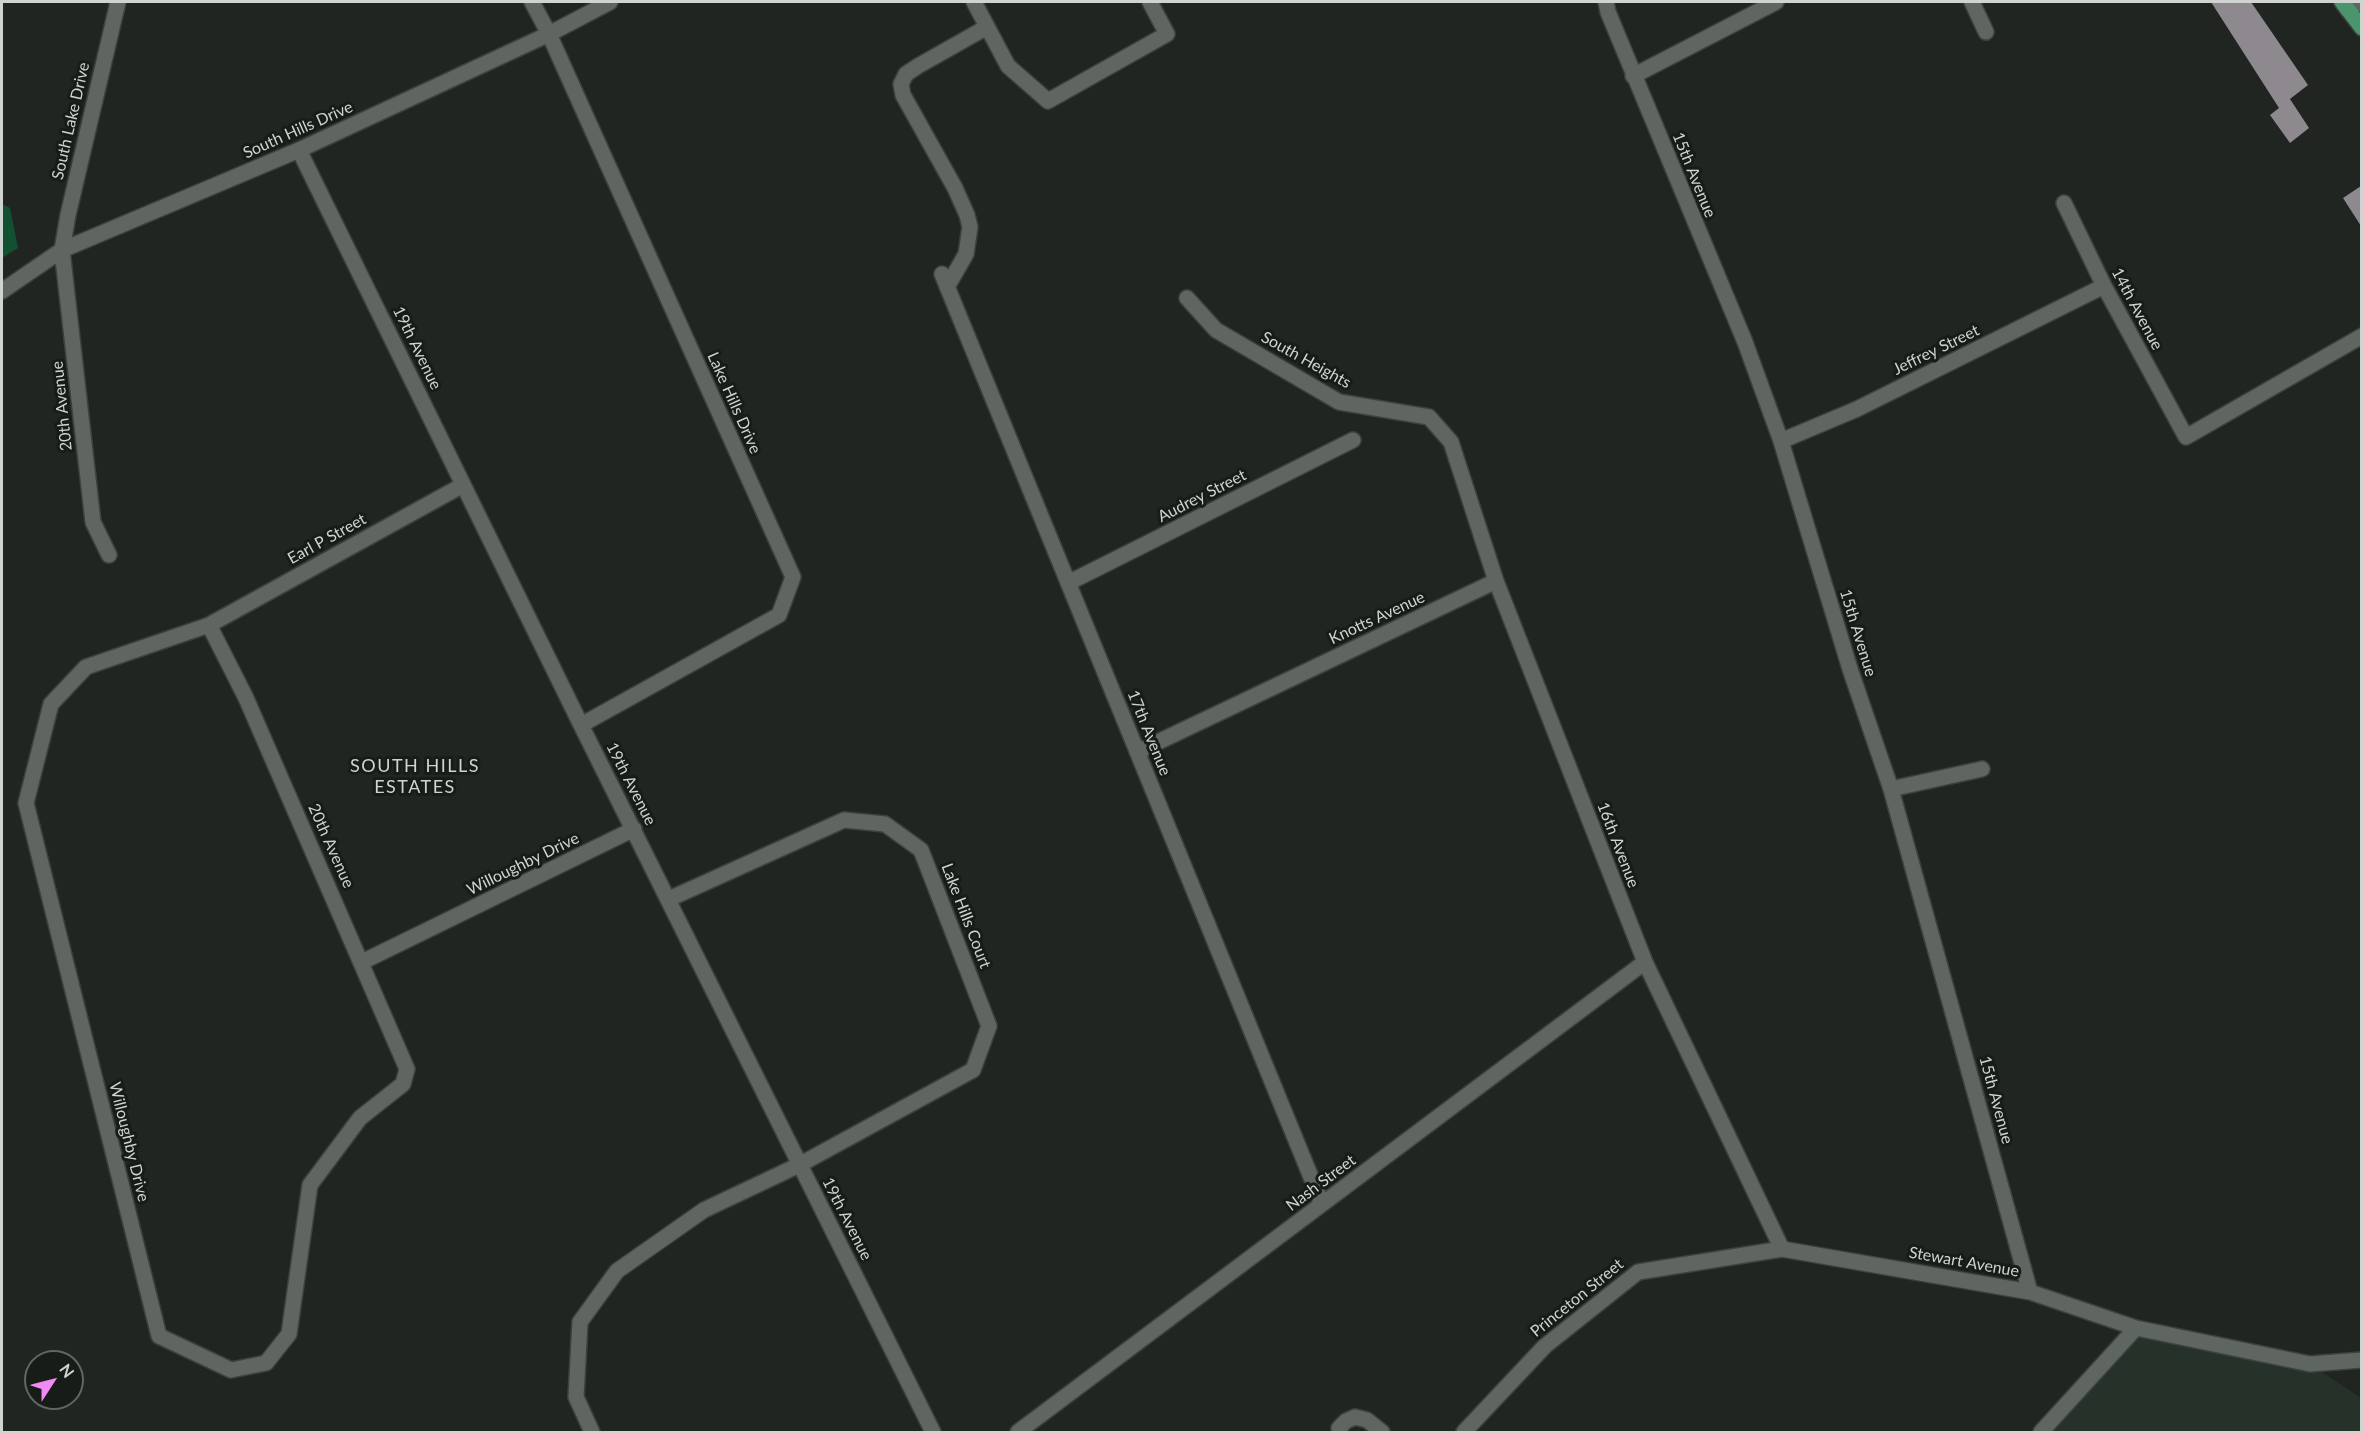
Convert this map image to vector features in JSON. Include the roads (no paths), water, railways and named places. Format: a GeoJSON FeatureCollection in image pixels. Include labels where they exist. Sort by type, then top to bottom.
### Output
{"type":"FeatureCollection","features":[{"type":"Feature","properties":{"kind":"main road"},"geometry":{"type":"LineString","coordinates":[[2350,4],[2361,28]]}},
{"type":"Feature","properties":{"kind":"street","name":"South Lake Drive"},"geometry":{"type":"LineString","coordinates":[[63,250],[68,215],[118,2]]}},
{"type":"Feature","properties":{"kind":"street","name":"Lake Hills Drive"},"geometry":{"type":"LineString","coordinates":[[532,2],[549,34],[793,577],[779,615],[581,724]]}},
{"type":"Feature","properties":{"kind":"street","name":"South Hills Drive"},"geometry":{"type":"LineString","coordinates":[[2,291],[63,250],[300,150],[549,34],[610,2]]}},
{"type":"Feature","properties":{"kind":"street"},"geometry":{"type":"LineString","coordinates":[[974,2],[1008,66],[1048,101],[1167,34],[1150,2]]}},
{"type":"Feature","properties":{"kind":"street","name":"15th Avenue"},"geometry":{"type":"LineString","coordinates":[[1606,2],[1633,76],[1745,342],[1781,441],[1850,669],[1891,789],[2030,1292]]}},
{"type":"Feature","properties":{"kind":"street"},"geometry":{"type":"LineString","coordinates":[[1633,76],[1776,2]]}},
{"type":"Feature","properties":{"kind":"street"},"geometry":{"type":"LineString","coordinates":[[1972,2],[1986,32]]}},
{"type":"Feature","properties":{"kind":"street","name":"17th Avenue"},"geometry":{"type":"LineString","coordinates":[[987,27],[918,66],[906,74],[901,84],[903,95],[955,188],[970,227],[966,254],[945,281],[1322,1204]]}},
{"type":"Feature","properties":{"kind":"street","name":"19th Avenue"},"geometry":{"type":"LineString","coordinates":[[300,150],[581,724],[933,1432]]}},
{"type":"Feature","properties":{"kind":"street","name":"14th Avenue"},"geometry":{"type":"LineString","coordinates":[[2064,203],[2104,286],[2186,437],[2361,336]]}},
{"type":"Feature","properties":{"kind":"street","name":"20th Avenue"},"geometry":{"type":"LineString","coordinates":[[63,250],[93,522],[109,555]]}},
{"type":"Feature","properties":{"kind":"street","name":"Jeffrey Street"},"geometry":{"type":"LineString","coordinates":[[1781,441],[1857,409],[2104,286]]}},
{"type":"Feature","properties":{"kind":"street","name":"South Heights"},"geometry":{"type":"LineString","coordinates":[[1187,298],[1216,330],[1339,402],[1429,417],[1451,442]]}},
{"type":"Feature","properties":{"kind":"street","name":"Audrey Street"},"geometry":{"type":"LineString","coordinates":[[1068,583],[1353,440]]}},
{"type":"Feature","properties":{"kind":"street","name":"16th Avenue"},"geometry":{"type":"LineString","coordinates":[[1451,442],[1496,581],[1645,962],[1782,1249]]}},
{"type":"Feature","properties":{"kind":"street","name":"Earl P Street"},"geometry":{"type":"LineString","coordinates":[[209,625],[463,484]]}},
{"type":"Feature","properties":{"kind":"street","name":"Knotts Avenue"},"geometry":{"type":"LineString","coordinates":[[1137,753],[1496,581]]}},
{"type":"Feature","properties":{"kind":"street","name":"20th Avenue"},"geometry":{"type":"LineString","coordinates":[[209,625],[246,698],[407,1068],[403,1084]]}},
{"type":"Feature","properties":{"kind":"street","name":"Willoughby Drive"},"geometry":{"type":"LineString","coordinates":[[209,625],[86,667],[51,704],[26,802],[159,1336],[231,1370],[266,1363],[289,1334],[310,1185],[360,1118],[403,1084]]}},
{"type":"Feature","properties":{"kind":"street"},"geometry":{"type":"LineString","coordinates":[[1891,789],[1982,769]]}},
{"type":"Feature","properties":{"kind":"street","name":"Lake Hills Court"},"geometry":{"type":"LineString","coordinates":[[592,1432],[576,1397],[580,1322],[618,1271],[704,1210],[799,1165],[973,1070],[989,1026],[921,850],[885,824],[844,820],[669,899]]}},
{"type":"Feature","properties":{"kind":"street","name":"Willoughby Drive"},"geometry":{"type":"LineString","coordinates":[[362,962],[634,829]]}},
{"type":"Feature","properties":{"kind":"street","name":"Nash Street"},"geometry":{"type":"LineString","coordinates":[[1018,1432],[1645,962]]}},
{"type":"Feature","properties":{"kind":"street","name":"Stewart Avenue"},"geometry":{"type":"LineString","coordinates":[[1782,1249],[2030,1292],[2136,1328],[2310,1364],[2361,1360]]}},
{"type":"Feature","properties":{"kind":"street","name":"Princeton Street"},"geometry":{"type":"LineString","coordinates":[[1464,1432],[1545,1346],[1638,1272],[1782,1249]]}},
{"type":"Feature","properties":{"kind":"street"},"geometry":{"type":"LineString","coordinates":[[2041,1432],[2136,1328]]}},
{"type":"Feature","properties":{"kind":"street"},"geometry":{"type":"LineString","coordinates":[[1340,1432],[1339,1428],[1346,1421],[1355,1417],[1367,1420],[1382,1432]]}},
{"type":"Feature","properties":{"kind":"district","name":"SOUTH HILLS ESTATES"},"geometry":{"type":"Point","coordinates":[415,776]}}]}
